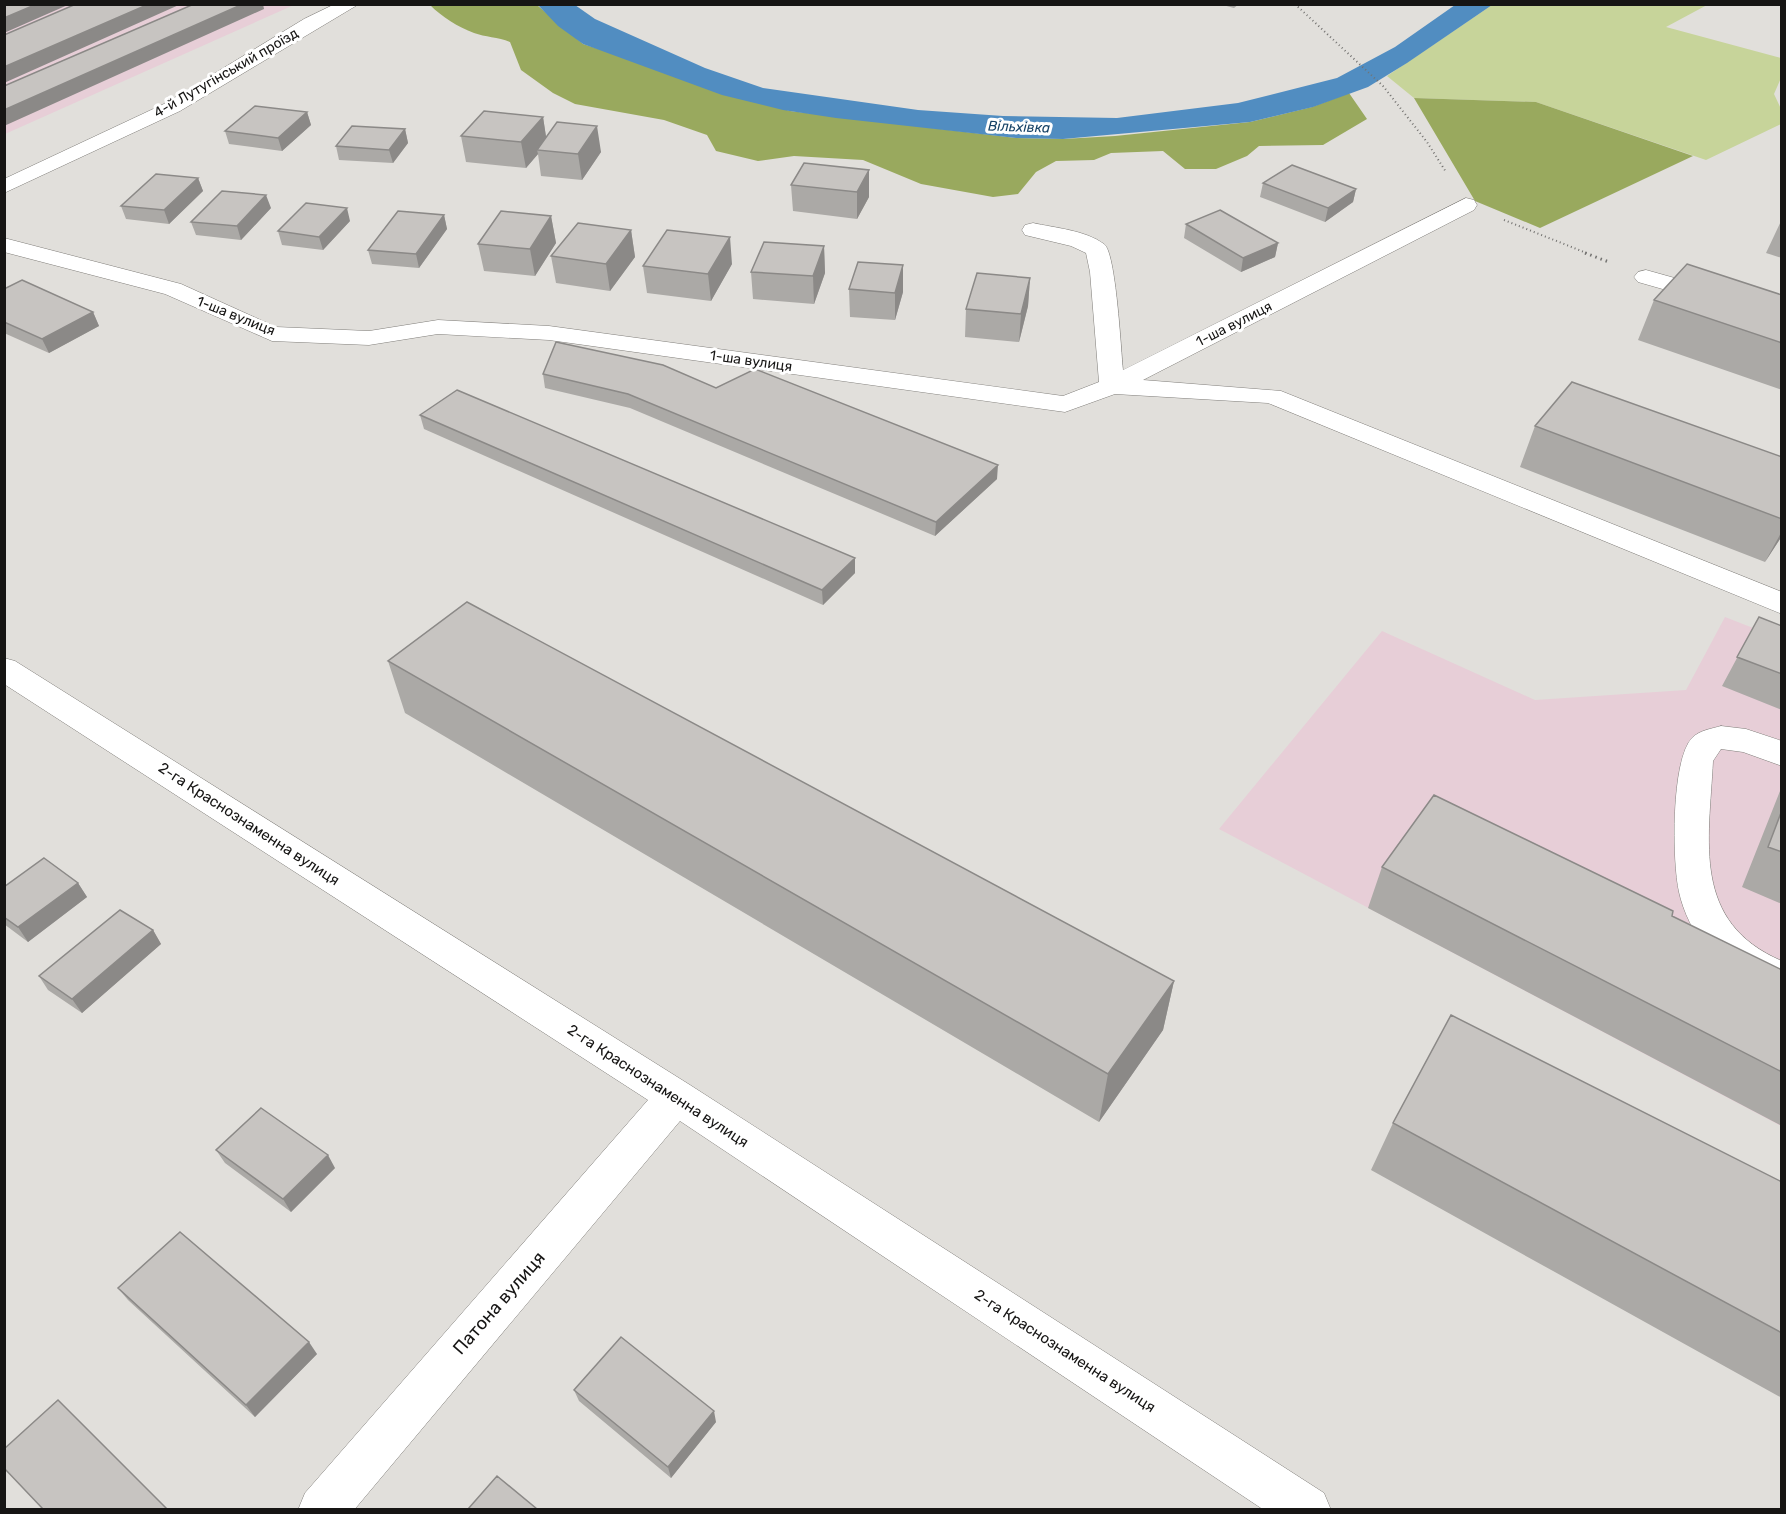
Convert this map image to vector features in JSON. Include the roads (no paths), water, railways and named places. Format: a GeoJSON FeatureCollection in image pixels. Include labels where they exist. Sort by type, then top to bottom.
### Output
{"type":"FeatureCollection","features":[{"type":"Feature","properties":{"kind":"street","name":"4-й Лутугінський проїзд"},"geometry":{"type":"LineString","coordinates":[[4,187],[173,107],[311,23],[350,4]]}},
{"type":"Feature","properties":{"kind":"street","name":"1-ша вулиця"},"geometry":{"type":"LineString","coordinates":[[4,245],[173,289],[272,334],[369,338],[438,327],[549,333],[1065,404],[1112,386],[1466,205]]}},
{"type":"Feature","properties":{"kind":"street"},"geometry":{"type":"LineString","coordinates":[[1033,230],[1079,241],[1097,249],[1102,272],[1112,386],[1272,396],[1782,604]]}},
{"type":"Feature","properties":{"kind":"street"},"geometry":{"type":"LineString","coordinates":[[1646,277],[1782,316]]}},
{"type":"Feature","properties":{"kind":"street","name":"2-га Краснознаменна вулиця"},"geometry":{"type":"LineString","coordinates":[[4,669],[676,1097],[1307,1509]]}},
{"type":"Feature","properties":{"kind":"street"},"geometry":{"type":"LineString","coordinates":[[1782,754],[1741,738],[1722,737],[1709,741],[1699,748],[1696,761],[1692,882],[1701,914],[1718,937],[1740,957],[1782,978]]}},
{"type":"Feature","properties":{"kind":"street","name":"Патона вулиця"},"geometry":{"type":"LineString","coordinates":[[321,1509],[676,1097]]}},
{"type":"Feature","properties":{"kind":"water","name":"Вільхівка"},"geometry":{"type":"Polygon","coordinates":[[[538,5],[575,5],[595,19],[705,68],[763,88],[918,110],[1003,116],[1117,118],[1238,103],[1337,78],[1395,47],[1455,5],[1492,5],[1368,87],[1313,107],[1250,122],[1063,139],[1016,138],[836,118],[783,110],[722,95],[583,44],[558,26],[538,5]]]}}]}
